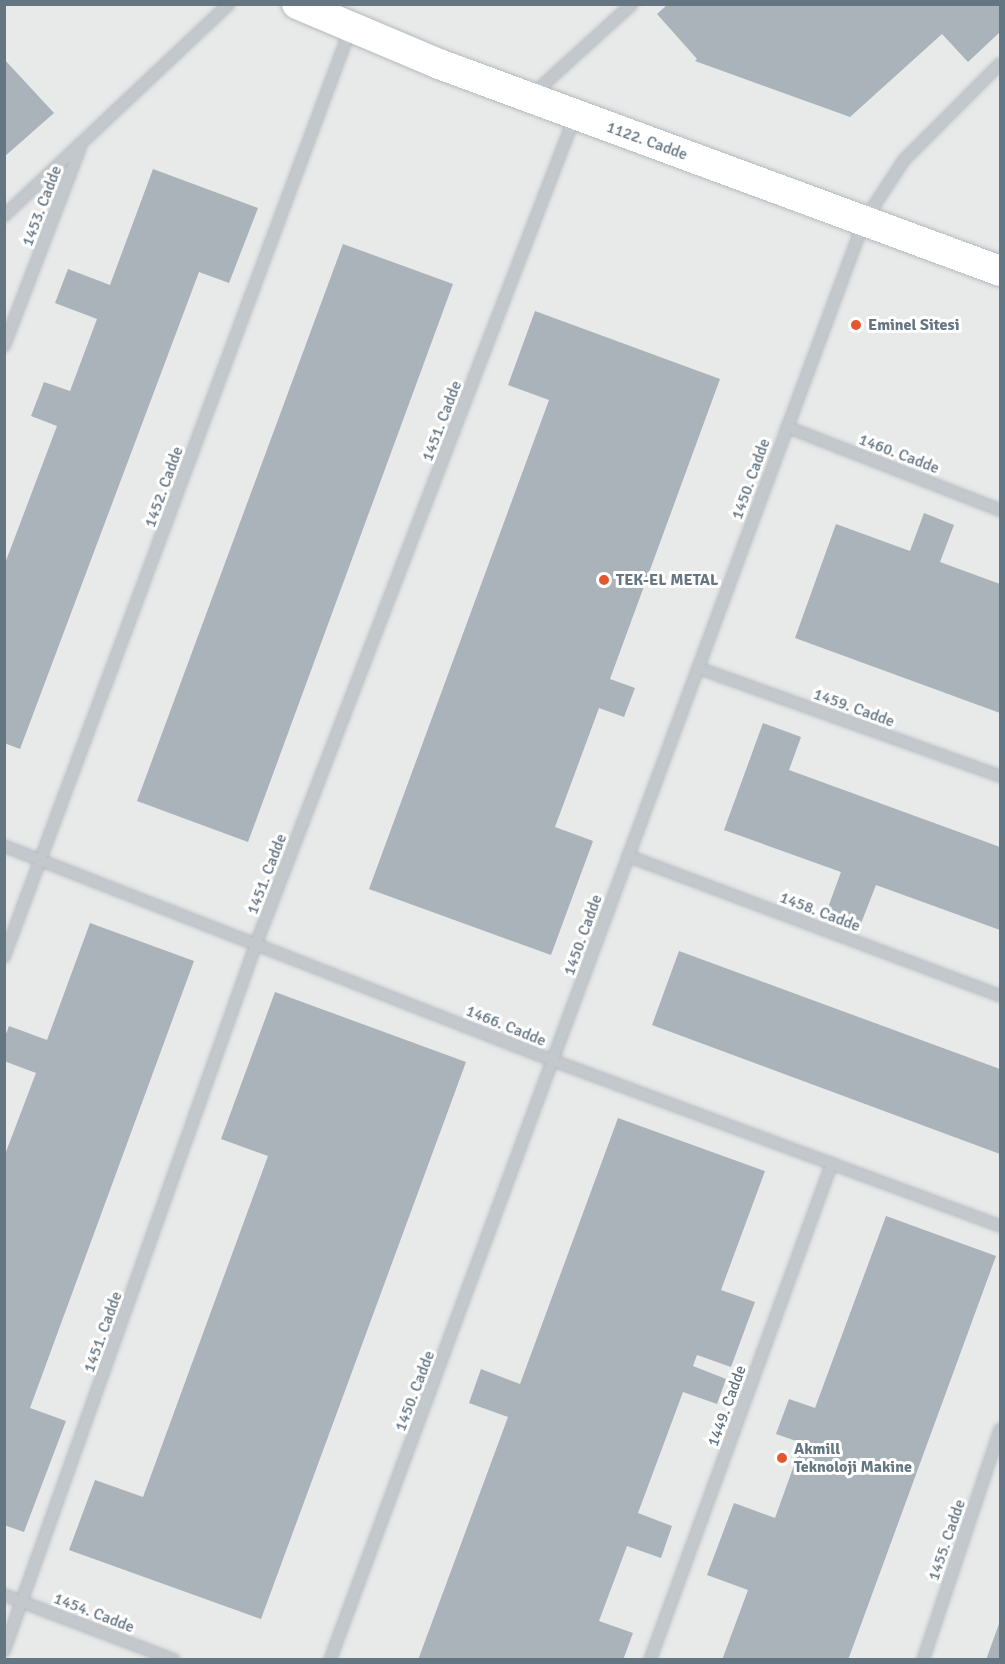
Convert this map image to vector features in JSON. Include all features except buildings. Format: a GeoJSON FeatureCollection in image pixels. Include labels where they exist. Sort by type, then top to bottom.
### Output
{"type":"FeatureCollection","features":[{"type":"Feature","properties":{"kind":"main road","name":"1122. Cadde"},"geometry":{"type":"LineString","coordinates":[[297,4],[530,97],[1000,271]]}},
{"type":"Feature","properties":{"kind":"lane"},"geometry":{"type":"LineString","coordinates":[[4,216],[229,4]]}},
{"type":"Feature","properties":{"kind":"lane"},"geometry":{"type":"LineString","coordinates":[[530,97],[632,4]]}},
{"type":"Feature","properties":{"kind":"lane","name":"1452. Cadde"},"geometry":{"type":"LineString","coordinates":[[4,957],[351,27]]}},
{"type":"Feature","properties":{"kind":"lane","name":"1450. Cadde"},"geometry":{"type":"LineString","coordinates":[[330,1659],[554,1061],[864,221],[904,160],[1000,64]]}},
{"type":"Feature","properties":{"kind":"lane","name":"1451. Cadde"},"geometry":{"type":"LineString","coordinates":[[4,1651],[256,944],[575,114]]}},
{"type":"Feature","properties":{"kind":"lane","name":"1453. Cadde"},"geometry":{"type":"LineString","coordinates":[[4,346],[81,144]]}},
{"type":"Feature","properties":{"kind":"lane","name":"1460. Cadde"},"geometry":{"type":"LineString","coordinates":[[787,427],[1000,510]]}},
{"type":"Feature","properties":{"kind":"lane","name":"1459. Cadde"},"geometry":{"type":"LineString","coordinates":[[698,668],[1000,776]]}},
{"type":"Feature","properties":{"kind":"lane","name":"1466. Cadde"},"geometry":{"type":"LineString","coordinates":[[4,846],[554,1061],[1000,1226]]}},
{"type":"Feature","properties":{"kind":"lane","name":"1458. Cadde"},"geometry":{"type":"LineString","coordinates":[[628,856],[1000,996]]}},
{"type":"Feature","properties":{"kind":"lane","name":"1449. Cadde"},"geometry":{"type":"LineString","coordinates":[[650,1659],[832,1163]]}},
{"type":"Feature","properties":{"kind":"lane","name":"1455. Cadde"},"geometry":{"type":"LineString","coordinates":[[922,1659],[1000,1430]]}},
{"type":"Feature","properties":{"kind":"lane","name":"1454. Cadde"},"geometry":{"type":"LineString","coordinates":[[4,1595],[174,1659]]}},
{"type":"Feature","properties":{"kind":"shaded area"},"geometry":{"type":"Polygon","coordinates":[[[5,5],[1000,5],[1000,1659],[5,1659],[5,5]]]}},
{"type":"Feature","properties":{"kind":"place","name":"Eminel Sitesi"},"geometry":{"type":"Point","coordinates":[856,325]}},
{"type":"Feature","properties":{"kind":"place","name":"TEK-EL METAL"},"geometry":{"type":"Point","coordinates":[604,580]}},
{"type":"Feature","properties":{"kind":"place","name":"Akmill Teknoloji Makine"},"geometry":{"type":"Point","coordinates":[782,1458]}}]}
